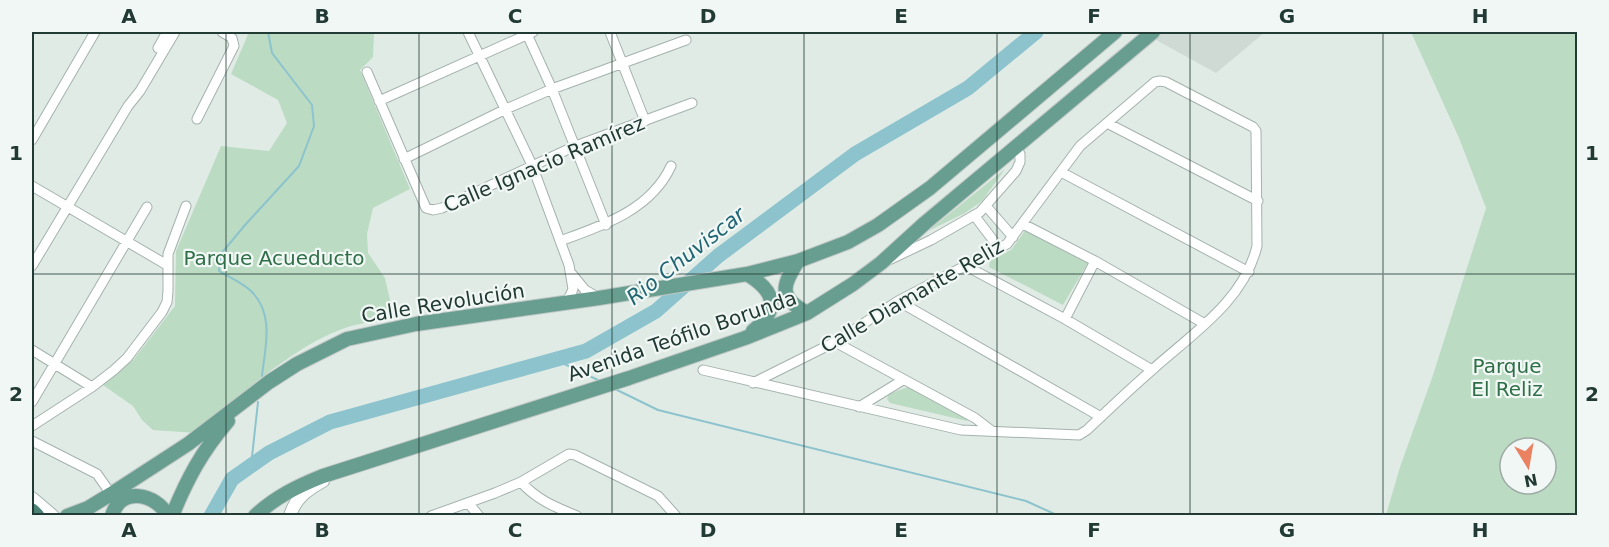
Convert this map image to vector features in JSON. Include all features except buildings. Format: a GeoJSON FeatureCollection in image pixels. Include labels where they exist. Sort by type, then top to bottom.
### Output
{"type":"FeatureCollection","features":[{"type":"Feature","properties":{"kind":"highway"},"geometry":{"type":"LineString","coordinates":[[32,511],[37,516]]}},
{"type":"Feature","properties":{"kind":"main road","name":"Avenida Teófilo Borunda"},"geometry":{"type":"LineString","coordinates":[[631,293],[747,274],[798,261],[848,242],[922,195],[1115,32]]}},
{"type":"Feature","properties":{"kind":"main road","name":"Avenida Teófilo Borunda"},"geometry":{"type":"LineString","coordinates":[[255,516],[279,497],[304,483],[629,378],[745,338],[807,313],[881,264],[1015,147],[1153,32]]}},
{"type":"Feature","properties":{"kind":"main road"},"geometry":{"type":"LineString","coordinates":[[988,141],[1008,143],[1015,147]]}},
{"type":"Feature","properties":{"kind":"main road"},"geometry":{"type":"LineString","coordinates":[[798,261],[784,290],[791,301],[807,313]]}},
{"type":"Feature","properties":{"kind":"main road"},"geometry":{"type":"LineString","coordinates":[[745,338],[765,322],[772,307],[770,294],[766,288],[747,274]]}},
{"type":"Feature","properties":{"kind":"main road","name":"Calle Revolución"},"geometry":{"type":"LineString","coordinates":[[243,403],[269,382],[297,364],[347,339],[416,324],[631,293]]}},
{"type":"Feature","properties":{"kind":"main road"},"geometry":{"type":"LineString","coordinates":[[67,516],[88,508],[111,494],[188,444],[243,403]]}},
{"type":"Feature","properties":{"kind":"main road"},"geometry":{"type":"LineString","coordinates":[[112,516],[113,510],[122,501],[133,496],[145,496],[156,501],[170,516],[186,481],[208,444],[243,403]]}},
{"type":"Feature","properties":{"kind":"main road"},"geometry":{"type":"LineString","coordinates":[[290,516],[294,503],[312,488],[371,461]]}},
{"type":"Feature","properties":{"kind":"main road"},"geometry":{"type":"LineString","coordinates":[[32,498],[53,516]]}},
{"type":"Feature","properties":{"kind":"street"},"geometry":{"type":"LineString","coordinates":[[32,140],[95,32]]}},
{"type":"Feature","properties":{"kind":"street"},"geometry":{"type":"LineString","coordinates":[[128,106],[134,89],[167,32]]}},
{"type":"Feature","properties":{"kind":"street"},"geometry":{"type":"LineString","coordinates":[[32,266],[66,206],[175,32]]}},
{"type":"Feature","properties":{"kind":"street"},"geometry":{"type":"LineString","coordinates":[[197,119],[234,46],[233,41],[222,32]]}},
{"type":"Feature","properties":{"kind":"street"},"geometry":{"type":"LineString","coordinates":[[468,32],[532,165],[571,272],[573,289],[563,304]]}},
{"type":"Feature","properties":{"kind":"street"},"geometry":{"type":"LineString","coordinates":[[379,101],[529,32],[606,225]]}},
{"type":"Feature","properties":{"kind":"street"},"geometry":{"type":"LineString","coordinates":[[610,32],[645,121]]}},
{"type":"Feature","properties":{"kind":"street"},"geometry":{"type":"LineString","coordinates":[[367,72],[404,159],[506,109],[623,62],[686,40]]}},
{"type":"Feature","properties":{"kind":"street","name":"Calle Diamante Reliz"},"geometry":{"type":"LineString","coordinates":[[703,370],[753,383],[961,430],[1074,436],[1087,430],[1205,324],[1242,285],[1249,272],[1257,246],[1257,135],[1253,127],[1160,81],[1155,82],[1080,146],[1007,244],[898,302],[835,342],[753,383]]}},
{"type":"Feature","properties":{"kind":"street","name":"Calle Ignacio Ramírez"},"geometry":{"type":"LineString","coordinates":[[404,159],[426,208],[430,210],[442,208],[573,147],[692,103]]}},
{"type":"Feature","properties":{"kind":"street"},"geometry":{"type":"LineString","coordinates":[[1107,123],[1258,201]]}},
{"type":"Feature","properties":{"kind":"street"},"geometry":{"type":"LineString","coordinates":[[881,264],[931,240],[986,206],[1016,171],[1020,162],[1020,154],[1015,147]]}},
{"type":"Feature","properties":{"kind":"street"},"geometry":{"type":"LineString","coordinates":[[560,241],[606,225],[647,198],[667,175],[671,166]]}},
{"type":"Feature","properties":{"kind":"street"},"geometry":{"type":"LineString","coordinates":[[1061,172],[1249,272]]}},
{"type":"Feature","properties":{"kind":"street"},"geometry":{"type":"LineString","coordinates":[[32,186],[167,265]]}},
{"type":"Feature","properties":{"kind":"street"},"geometry":{"type":"LineString","coordinates":[[32,426],[92,387],[126,358],[162,312],[168,291],[167,265],[171,243],[186,206]]}},
{"type":"Feature","properties":{"kind":"street"},"geometry":{"type":"LineString","coordinates":[[986,206],[1013,237]]}},
{"type":"Feature","properties":{"kind":"street"},"geometry":{"type":"LineString","coordinates":[[32,402],[147,207]]}},
{"type":"Feature","properties":{"kind":"street"},"geometry":{"type":"LineString","coordinates":[[974,215],[999,248]]}},
{"type":"Feature","properties":{"kind":"street"},"geometry":{"type":"LineString","coordinates":[[1023,224],[1095,261],[1205,324]]}},
{"type":"Feature","properties":{"kind":"street"},"geometry":{"type":"LineString","coordinates":[[1065,319],[1095,261]]}},
{"type":"Feature","properties":{"kind":"street"},"geometry":{"type":"LineString","coordinates":[[966,266],[1065,319],[1152,370]]}},
{"type":"Feature","properties":{"kind":"street"},"geometry":{"type":"LineString","coordinates":[[571,272],[585,290],[599,298]]}},
{"type":"Feature","properties":{"kind":"street"},"geometry":{"type":"LineString","coordinates":[[898,302],[1101,417]]}},
{"type":"Feature","properties":{"kind":"street"},"geometry":{"type":"LineString","coordinates":[[835,342],[975,418],[992,431]]}},
{"type":"Feature","properties":{"kind":"street"},"geometry":{"type":"LineString","coordinates":[[32,350],[92,387]]}},
{"type":"Feature","properties":{"kind":"street"},"geometry":{"type":"LineString","coordinates":[[859,406],[903,380]]}},
{"type":"Feature","properties":{"kind":"street"},"geometry":{"type":"LineString","coordinates":[[32,441],[97,474],[111,494]]}},
{"type":"Feature","properties":{"kind":"street"},"geometry":{"type":"LineString","coordinates":[[431,516],[469,504],[521,482],[564,456],[572,454],[658,496],[676,516]]}},
{"type":"Feature","properties":{"kind":"street"},"geometry":{"type":"LineString","coordinates":[[521,482],[530,492],[547,504],[577,516]]}},
{"type":"Feature","properties":{"kind":"street"},"geometry":{"type":"LineString","coordinates":[[469,504],[479,516]]}},
{"type":"Feature","properties":{"kind":"shaded area"},"geometry":{"type":"Polygon","coordinates":[[[1163,32],[1265,32],[1216,73],[1158,41],[1155,38],[1163,32]]]}},
{"type":"Feature","properties":{"kind":"green space","name":"Parque Acueducto"},"geometry":{"type":"Polygon","coordinates":[[[249,32],[374,32],[373,57],[360,70],[410,189],[373,208],[367,234],[368,253],[385,278],[390,300],[387,318],[351,326],[310,344],[269,372],[196,433],[153,430],[142,420],[133,406],[103,385],[134,359],[175,306],[176,251],[221,146],[269,151],[287,123],[278,100],[231,74],[249,32]]]}},
{"type":"Feature","properties":{"kind":"green space","name":"Parque El Reliz"},"geometry":{"type":"Polygon","coordinates":[[[1411,32],[1577,32],[1577,515],[1386,515],[1400,467],[1432,378],[1486,208],[1459,138],[1411,32]]]}},
{"type":"Feature","properties":{"kind":"green space"},"geometry":{"type":"Polygon","coordinates":[[[1005,169],[982,201],[965,213],[928,231],[1005,169]]]}},
{"type":"Feature","properties":{"kind":"green space"},"geometry":{"type":"Polygon","coordinates":[[[1027,228],[1089,261],[1063,305],[989,267],[990,260],[1011,250],[1027,228]]]}},
{"type":"Feature","properties":{"kind":"green space"},"geometry":{"type":"Polygon","coordinates":[[[908,387],[968,416],[967,421],[890,403],[887,399],[889,394],[908,387]]]}},
{"type":"Feature","properties":{"kind":"waterway"},"geometry":{"type":"LineString","coordinates":[[262,376],[267,332],[263,310],[248,288],[219,271],[220,255],[299,166],[314,126],[312,105],[272,53],[268,32]]}},
{"type":"Feature","properties":{"kind":"waterway","name":"Rio Chuviscar"},"geometry":{"type":"LineString","coordinates":[[211,516],[232,479],[269,453],[330,422],[586,351],[656,311],[718,256],[855,154],[968,88],[1036,32]]}},
{"type":"Feature","properties":{"kind":"waterway"},"geometry":{"type":"LineString","coordinates":[[556,360],[600,381]]}},
{"type":"Feature","properties":{"kind":"waterway"},"geometry":{"type":"LineString","coordinates":[[613,388],[658,410],[1026,501],[1059,516]]}},
{"type":"Feature","properties":{"kind":"waterway"},"geometry":{"type":"LineString","coordinates":[[251,466],[258,402]]}}]}
